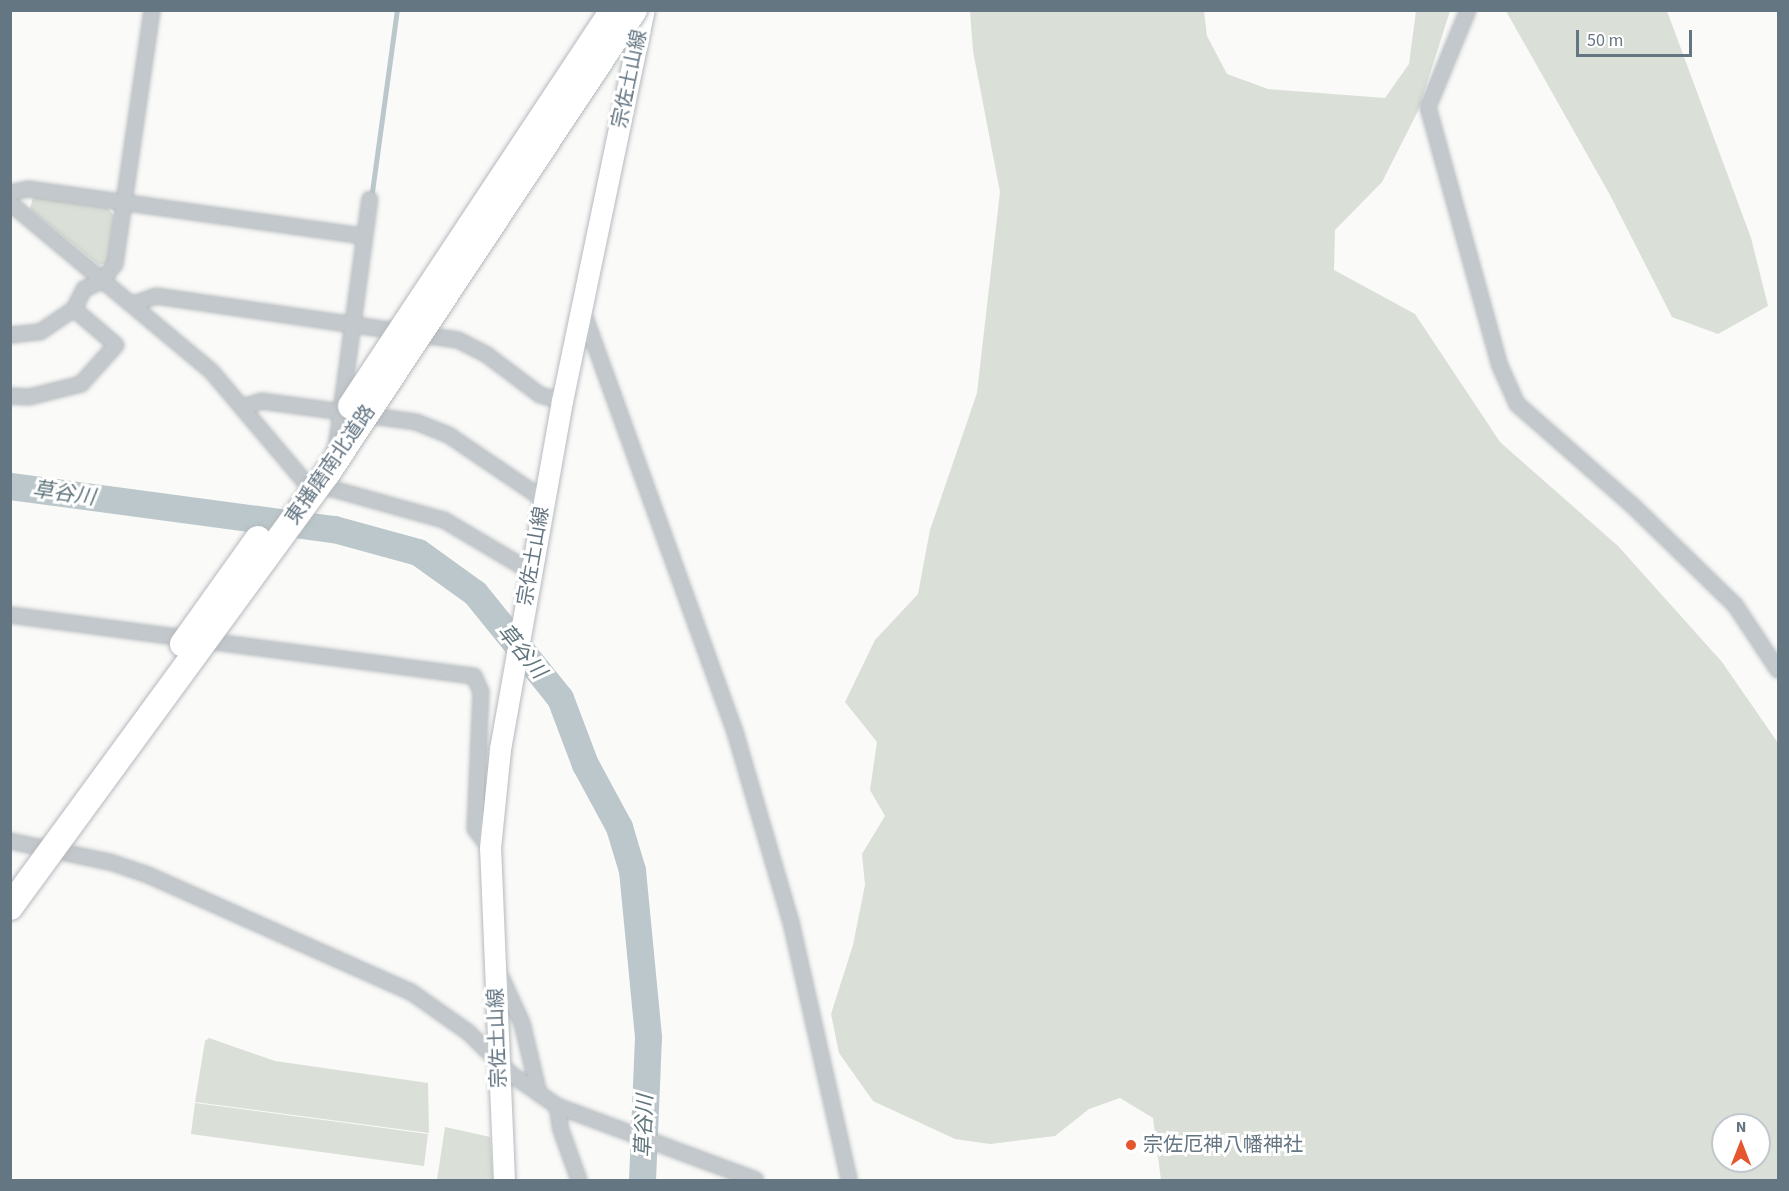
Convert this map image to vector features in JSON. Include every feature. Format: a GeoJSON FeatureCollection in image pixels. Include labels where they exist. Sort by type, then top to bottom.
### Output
{"type":"FeatureCollection","features":[{"type":"Feature","properties":{"kind":"highway","name":"東播磨南北道路"},"geometry":{"type":"LineString","coordinates":[[10,878],[312,464],[613,10]]}},
{"type":"Feature","properties":{"kind":"highway","name":"東播磨南北道路"},"geometry":{"type":"LineString","coordinates":[[10,908],[144,729],[339,456],[634,10]]}},
{"type":"Feature","properties":{"kind":"main road","name":"宗佐土山線"},"geometry":{"type":"LineString","coordinates":[[504,1180],[490,848],[510,685],[529,580],[562,401],[644,10]]}},
{"type":"Feature","properties":{"kind":"street"},"geometry":{"type":"LineString","coordinates":[[10,335],[40,332],[74,309],[84,289],[102,281],[115,264],[152,10]]}},
{"type":"Feature","properties":{"kind":"street"},"geometry":{"type":"LineString","coordinates":[[1468,10],[1428,107],[1500,366],[1516,404],[1631,504],[1735,605],[1779,670]]}},
{"type":"Feature","properties":{"kind":"street"},"geometry":{"type":"LineString","coordinates":[[10,193],[28,189],[364,236]]}},
{"type":"Feature","properties":{"kind":"street"},"geometry":{"type":"LineString","coordinates":[[331,487],[370,199]]}},
{"type":"Feature","properties":{"kind":"street"},"geometry":{"type":"LineString","coordinates":[[10,203],[212,372],[304,481],[444,520],[529,580]]}},
{"type":"Feature","properties":{"kind":"street"},"geometry":{"type":"LineString","coordinates":[[133,304],[156,296],[354,322],[458,340],[487,355],[540,394],[562,401]]}},
{"type":"Feature","properties":{"kind":"street"},"geometry":{"type":"LineString","coordinates":[[10,396],[29,397],[81,384],[116,345],[74,309]]}},
{"type":"Feature","properties":{"kind":"street"},"geometry":{"type":"LineString","coordinates":[[582,309],[735,732],[791,922],[849,1180]]}},
{"type":"Feature","properties":{"kind":"street"},"geometry":{"type":"LineString","coordinates":[[243,407],[261,401],[341,410],[416,422],[450,436],[544,500]]}},
{"type":"Feature","properties":{"kind":"street"},"geometry":{"type":"LineString","coordinates":[[10,615],[474,676],[481,692],[475,829],[490,848]]}},
{"type":"Feature","properties":{"kind":"street"},"geometry":{"type":"LineString","coordinates":[[10,841],[110,862],[148,875],[411,992],[468,1032],[498,1063],[557,1106],[756,1180]]}},
{"type":"Feature","properties":{"kind":"street"},"geometry":{"type":"LineString","coordinates":[[495,962],[522,1023],[539,1094]]}},
{"type":"Feature","properties":{"kind":"street"},"geometry":{"type":"LineString","coordinates":[[557,1106],[561,1130],[579,1180]]}},
{"type":"Feature","properties":{"kind":"shaded area"},"geometry":{"type":"Polygon","coordinates":[[[970,11],[1204,11],[1207,36],[1227,74],[1268,89],[1385,98],[1409,64],[1416,11],[1450,11],[1418,111],[1382,182],[1335,230],[1334,270],[1415,314],[1500,442],[1618,546],[1722,662],[1778,743],[1778,1180],[1161,1180],[1153,1118],[1120,1098],[1089,1109],[1055,1136],[990,1144],[955,1139],[873,1101],[839,1053],[831,1014],[853,945],[865,885],[862,854],[885,816],[870,790],[877,742],[845,702],[875,640],[918,594],[930,530],[977,393],[1000,192],[973,51],[970,11]]]}},
{"type":"Feature","properties":{"kind":"shaded area"},"geometry":{"type":"Polygon","coordinates":[[[1506,11],[1667,11],[1751,238],[1768,306],[1718,334],[1672,317],[1610,195],[1506,11]]]}},
{"type":"Feature","properties":{"kind":"shaded area"},"geometry":{"type":"Polygon","coordinates":[[[33,197],[108,208],[114,216],[108,263],[99,265],[30,209],[33,197]]]}},
{"type":"Feature","properties":{"kind":"shaded area"},"geometry":{"type":"Polygon","coordinates":[[[209,1038],[275,1061],[428,1083],[429,1133],[195,1102],[205,1041],[209,1038]]]}},
{"type":"Feature","properties":{"kind":"shaded area"},"geometry":{"type":"Polygon","coordinates":[[[195,1103],[428,1134],[424,1166],[191,1134],[195,1103]]]}},
{"type":"Feature","properties":{"kind":"shaded area"},"geometry":{"type":"Polygon","coordinates":[[[445,1127],[490,1137],[493,1180],[437,1180],[445,1127]]]}},
{"type":"Feature","properties":{"kind":"waterway"},"geometry":{"type":"LineString","coordinates":[[372,192],[397,10]]}},
{"type":"Feature","properties":{"kind":"waterway","name":"草谷川"},"geometry":{"type":"LineString","coordinates":[[10,486],[334,529],[418,552],[475,593],[560,698],[585,764],[619,827],[632,870],[648,1037],[642,1180]]}},
{"type":"Feature","properties":{"kind":"place","name":"宗佐厄神八幡神社"},"geometry":{"type":"Point","coordinates":[1131,1145]}}]}
